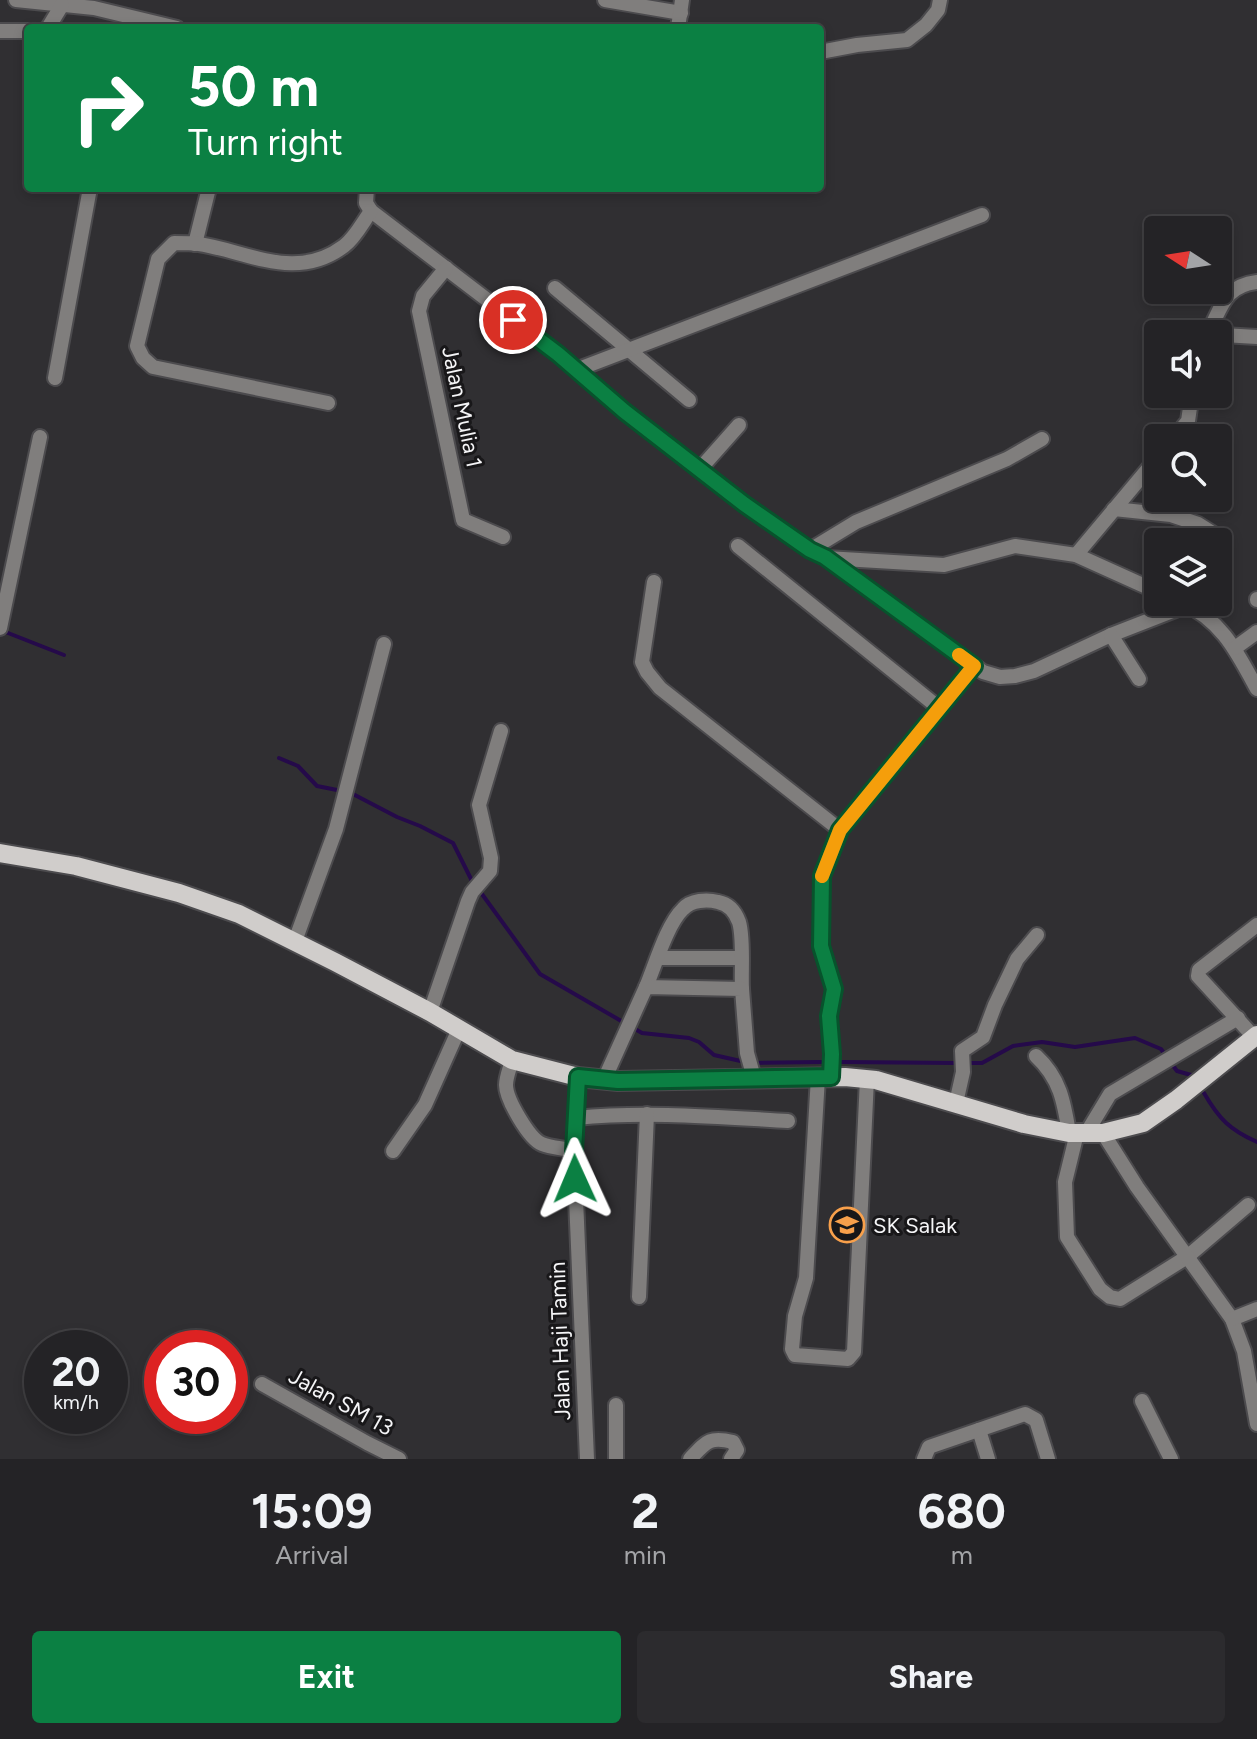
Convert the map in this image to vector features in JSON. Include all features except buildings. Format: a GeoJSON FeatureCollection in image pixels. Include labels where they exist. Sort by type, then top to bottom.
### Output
{"type":"FeatureCollection","features":[{"type":"Feature","properties":{"kind":"main road"},"geometry":{"type":"LineString","coordinates":[[0,853],[76,866],[179,893],[239,914],[430,1012],[512,1060],[578,1077],[604,1080],[753,1075],[867,1079],[1024,1124],[1084,1133],[1143,1123],[1256,1036]]}},
{"type":"Feature","properties":{"kind":"street"},"geometry":{"type":"LineString","coordinates":[[16,0],[94,8],[123,22]]}},
{"type":"Feature","properties":{"kind":"street"},"geometry":{"type":"LineString","coordinates":[[605,0],[680,14]]}},
{"type":"Feature","properties":{"kind":"street"},"geometry":{"type":"LineString","coordinates":[[824,51],[907,40],[926,25],[938,10],[940,0]]}},
{"type":"Feature","properties":{"kind":"street"},"geometry":{"type":"LineString","coordinates":[[50,24],[62,5]]}},
{"type":"Feature","properties":{"kind":"street"},"geometry":{"type":"LineString","coordinates":[[0,31],[24,31]]}},
{"type":"Feature","properties":{"kind":"street"},"geometry":{"type":"LineString","coordinates":[[55,378],[89,192]]}},
{"type":"Feature","properties":{"kind":"street"},"geometry":{"type":"LineString","coordinates":[[195,244],[208,192]]}},
{"type":"Feature","properties":{"kind":"street"},"geometry":{"type":"LineString","coordinates":[[367,192],[366,203],[371,211],[624,411],[744,504],[825,557],[983,672],[1000,677],[1034,671],[1156,616]]}},
{"type":"Feature","properties":{"kind":"street"},"geometry":{"type":"LineString","coordinates":[[328,403],[153,367],[143,358],[137,346],[158,259],[174,243],[195,244],[290,265],[318,261],[346,245],[371,211]]}},
{"type":"Feature","properties":{"kind":"street"},"geometry":{"type":"LineString","coordinates":[[576,370],[982,215]]}},
{"type":"Feature","properties":{"kind":"street","name":"Jalan Mulia 1"},"geometry":{"type":"LineString","coordinates":[[446,268],[423,296],[419,311],[428,356],[463,520],[503,537]]}},
{"type":"Feature","properties":{"kind":"street"},"geometry":{"type":"LineString","coordinates":[[1215,320],[1229,293],[1240,285],[1257,282]]}},
{"type":"Feature","properties":{"kind":"street"},"geometry":{"type":"LineString","coordinates":[[555,288],[689,400]]}},
{"type":"Feature","properties":{"kind":"street"},"geometry":{"type":"LineString","coordinates":[[1232,336],[1257,337]]}},
{"type":"Feature","properties":{"kind":"street"},"geometry":{"type":"LineString","coordinates":[[700,469],[739,425]]}},
{"type":"Feature","properties":{"kind":"street"},"geometry":{"type":"LineString","coordinates":[[1,623],[40,437]]}},
{"type":"Feature","properties":{"kind":"street"},"geometry":{"type":"LineString","coordinates":[[810,550],[856,522],[1007,459],[1042,439]]}},
{"type":"Feature","properties":{"kind":"street"},"geometry":{"type":"LineString","coordinates":[[1076,555],[1144,474]]}},
{"type":"Feature","properties":{"kind":"street"},"geometry":{"type":"LineString","coordinates":[[1114,509],[1171,515],[1204,528]]}},
{"type":"Feature","properties":{"kind":"street"},"geometry":{"type":"LineString","coordinates":[[738,546],[939,708]]}},
{"type":"Feature","properties":{"kind":"street"},"geometry":{"type":"LineString","coordinates":[[825,557],[944,565],[1015,546],[1076,555],[1144,586]]}},
{"type":"Feature","properties":{"kind":"street"},"geometry":{"type":"LineString","coordinates":[[654,582],[642,662],[647,672],[660,688],[840,830]]}},
{"type":"Feature","properties":{"kind":"street"},"geometry":{"type":"LineString","coordinates":[[1202,616],[1222,630],[1257,689]]}},
{"type":"Feature","properties":{"kind":"street"},"geometry":{"type":"LineString","coordinates":[[1235,648],[1257,632]]}},
{"type":"Feature","properties":{"kind":"street"},"geometry":{"type":"LineString","coordinates":[[1111,635],[1139,679]]}},
{"type":"Feature","properties":{"kind":"street"},"geometry":{"type":"LineString","coordinates":[[295,941],[336,829],[384,644]]}},
{"type":"Feature","properties":{"kind":"street"},"geometry":{"type":"LineString","coordinates":[[867,1079],[854,1352],[848,1359],[795,1355],[792,1349],[795,1316],[806,1278],[825,1077],[832,1054],[829,1016],[834,989],[821,946],[822,876],[840,830],[974,666]]}},
{"type":"Feature","properties":{"kind":"street"},"geometry":{"type":"LineString","coordinates":[[430,1012],[476,886],[490,871],[491,858],[479,805],[501,731]]}},
{"type":"Feature","properties":{"kind":"street"},"geometry":{"type":"LineString","coordinates":[[604,1080],[672,926],[689,905],[713,900],[733,909],[741,929],[747,1053],[753,1075]]}},
{"type":"Feature","properties":{"kind":"street"},"geometry":{"type":"LineString","coordinates":[[1256,1036],[1198,976],[1199,970],[1257,925]]}},
{"type":"Feature","properties":{"kind":"street"},"geometry":{"type":"LineString","coordinates":[[956,1103],[963,1072],[962,1051],[983,1037],[1017,959],[1037,935]]}},
{"type":"Feature","properties":{"kind":"street"},"geometry":{"type":"LineString","coordinates":[[658,958],[741,958]]}},
{"type":"Feature","properties":{"kind":"street"},"geometry":{"type":"LineString","coordinates":[[646,987],[742,989]]}},
{"type":"Feature","properties":{"kind":"street"},"geometry":{"type":"LineString","coordinates":[[1238,1018],[1110,1094],[1084,1133],[1065,1182],[1067,1237],[1100,1289],[1110,1297],[1120,1299],[1187,1257],[1248,1205]]}},
{"type":"Feature","properties":{"kind":"street"},"geometry":{"type":"LineString","coordinates":[[393,1151],[425,1105],[459,1029]]}},
{"type":"Feature","properties":{"kind":"street"},"geometry":{"type":"LineString","coordinates":[[1036,1056],[1047,1065],[1084,1133],[1137,1187],[1232,1319],[1244,1351],[1257,1424]]}},
{"type":"Feature","properties":{"kind":"street"},"geometry":{"type":"LineString","coordinates":[[512,1060],[506,1084],[507,1094],[527,1129],[534,1139],[543,1144],[574,1151]]}},
{"type":"Feature","properties":{"kind":"street","name":"Jalan Haji Tamin"},"geometry":{"type":"LineString","coordinates":[[578,1077],[574,1151],[587,1459]]}},
{"type":"Feature","properties":{"kind":"street"},"geometry":{"type":"LineString","coordinates":[[576,1118],[647,1114],[788,1121]]}},
{"type":"Feature","properties":{"kind":"street"},"geometry":{"type":"LineString","coordinates":[[639,1297],[647,1114]]}},
{"type":"Feature","properties":{"kind":"street"},"geometry":{"type":"LineString","coordinates":[[1232,1319],[1257,1309]]}},
{"type":"Feature","properties":{"kind":"street","name":"Jalan SM 13"},"geometry":{"type":"LineString","coordinates":[[262,1384],[399,1459]]}},
{"type":"Feature","properties":{"kind":"street"},"geometry":{"type":"LineString","coordinates":[[1142,1401],[1171,1459]]}},
{"type":"Feature","properties":{"kind":"street"},"geometry":{"type":"LineString","coordinates":[[616,1405],[616,1459]]}},
{"type":"Feature","properties":{"kind":"street"},"geometry":{"type":"LineString","coordinates":[[924,1459],[929,1447],[1025,1414],[1036,1420],[1048,1459]]}},
{"type":"Feature","properties":{"kind":"street"},"geometry":{"type":"LineString","coordinates":[[979,1430],[988,1459]]}},
{"type":"Feature","properties":{"kind":"street"},"geometry":{"type":"LineString","coordinates":[[690,1459],[704,1444],[718,1438],[733,1442],[737,1450],[731,1459]]}},
{"type":"Feature","properties":{"kind":"waterway"},"geometry":{"type":"LineString","coordinates":[[3,631],[64,655]]}},
{"type":"Feature","properties":{"kind":"waterway"},"geometry":{"type":"LineString","coordinates":[[279,758],[298,766],[317,786],[342,791]]}},
{"type":"Feature","properties":{"kind":"waterway"},"geometry":{"type":"LineString","coordinates":[[351,793],[453,843],[473,883]]}},
{"type":"Feature","properties":{"kind":"waterway"},"geometry":{"type":"LineString","coordinates":[[479,890],[540,974],[642,1033],[689,1038],[714,1055],[745,1062]]}},
{"type":"Feature","properties":{"kind":"waterway"},"geometry":{"type":"LineString","coordinates":[[967,1063],[982,1063],[1013,1046],[1042,1042],[1075,1047],[1135,1038],[1161,1049],[1166,1056]]}},
{"type":"Feature","properties":{"kind":"waterway"},"geometry":{"type":"LineString","coordinates":[[753,1063],[821,1062]]}},
{"type":"Feature","properties":{"kind":"waterway"},"geometry":{"type":"LineString","coordinates":[[841,1062],[958,1063]]}},
{"type":"Feature","properties":{"kind":"waterway"},"geometry":{"type":"LineString","coordinates":[[1171,1063],[1177,1071],[1191,1075]]}},
{"type":"Feature","properties":{"kind":"waterway"},"geometry":{"type":"LineString","coordinates":[[1204,1093],[1226,1123],[1257,1142]]}},
{"type":"Feature","properties":{"kind":"slow traffic"},"geometry":{"type":"LineString","coordinates":[[822,876],[840,830],[974,666],[959,655]]}},
{"type":"Feature","properties":{"kind":"place","name":"SK Salak"},"geometry":{"type":"Point","coordinates":[847,1225]}},
{"type":"Feature","properties":{"kind":"route"},"geometry":{"type":"LineString","coordinates":[[513,320],[744,504],[825,557],[974,666],[840,830],[822,876],[821,946],[834,989],[829,1016],[831,1077],[618,1081],[578,1077],[575,1179]]}}]}
